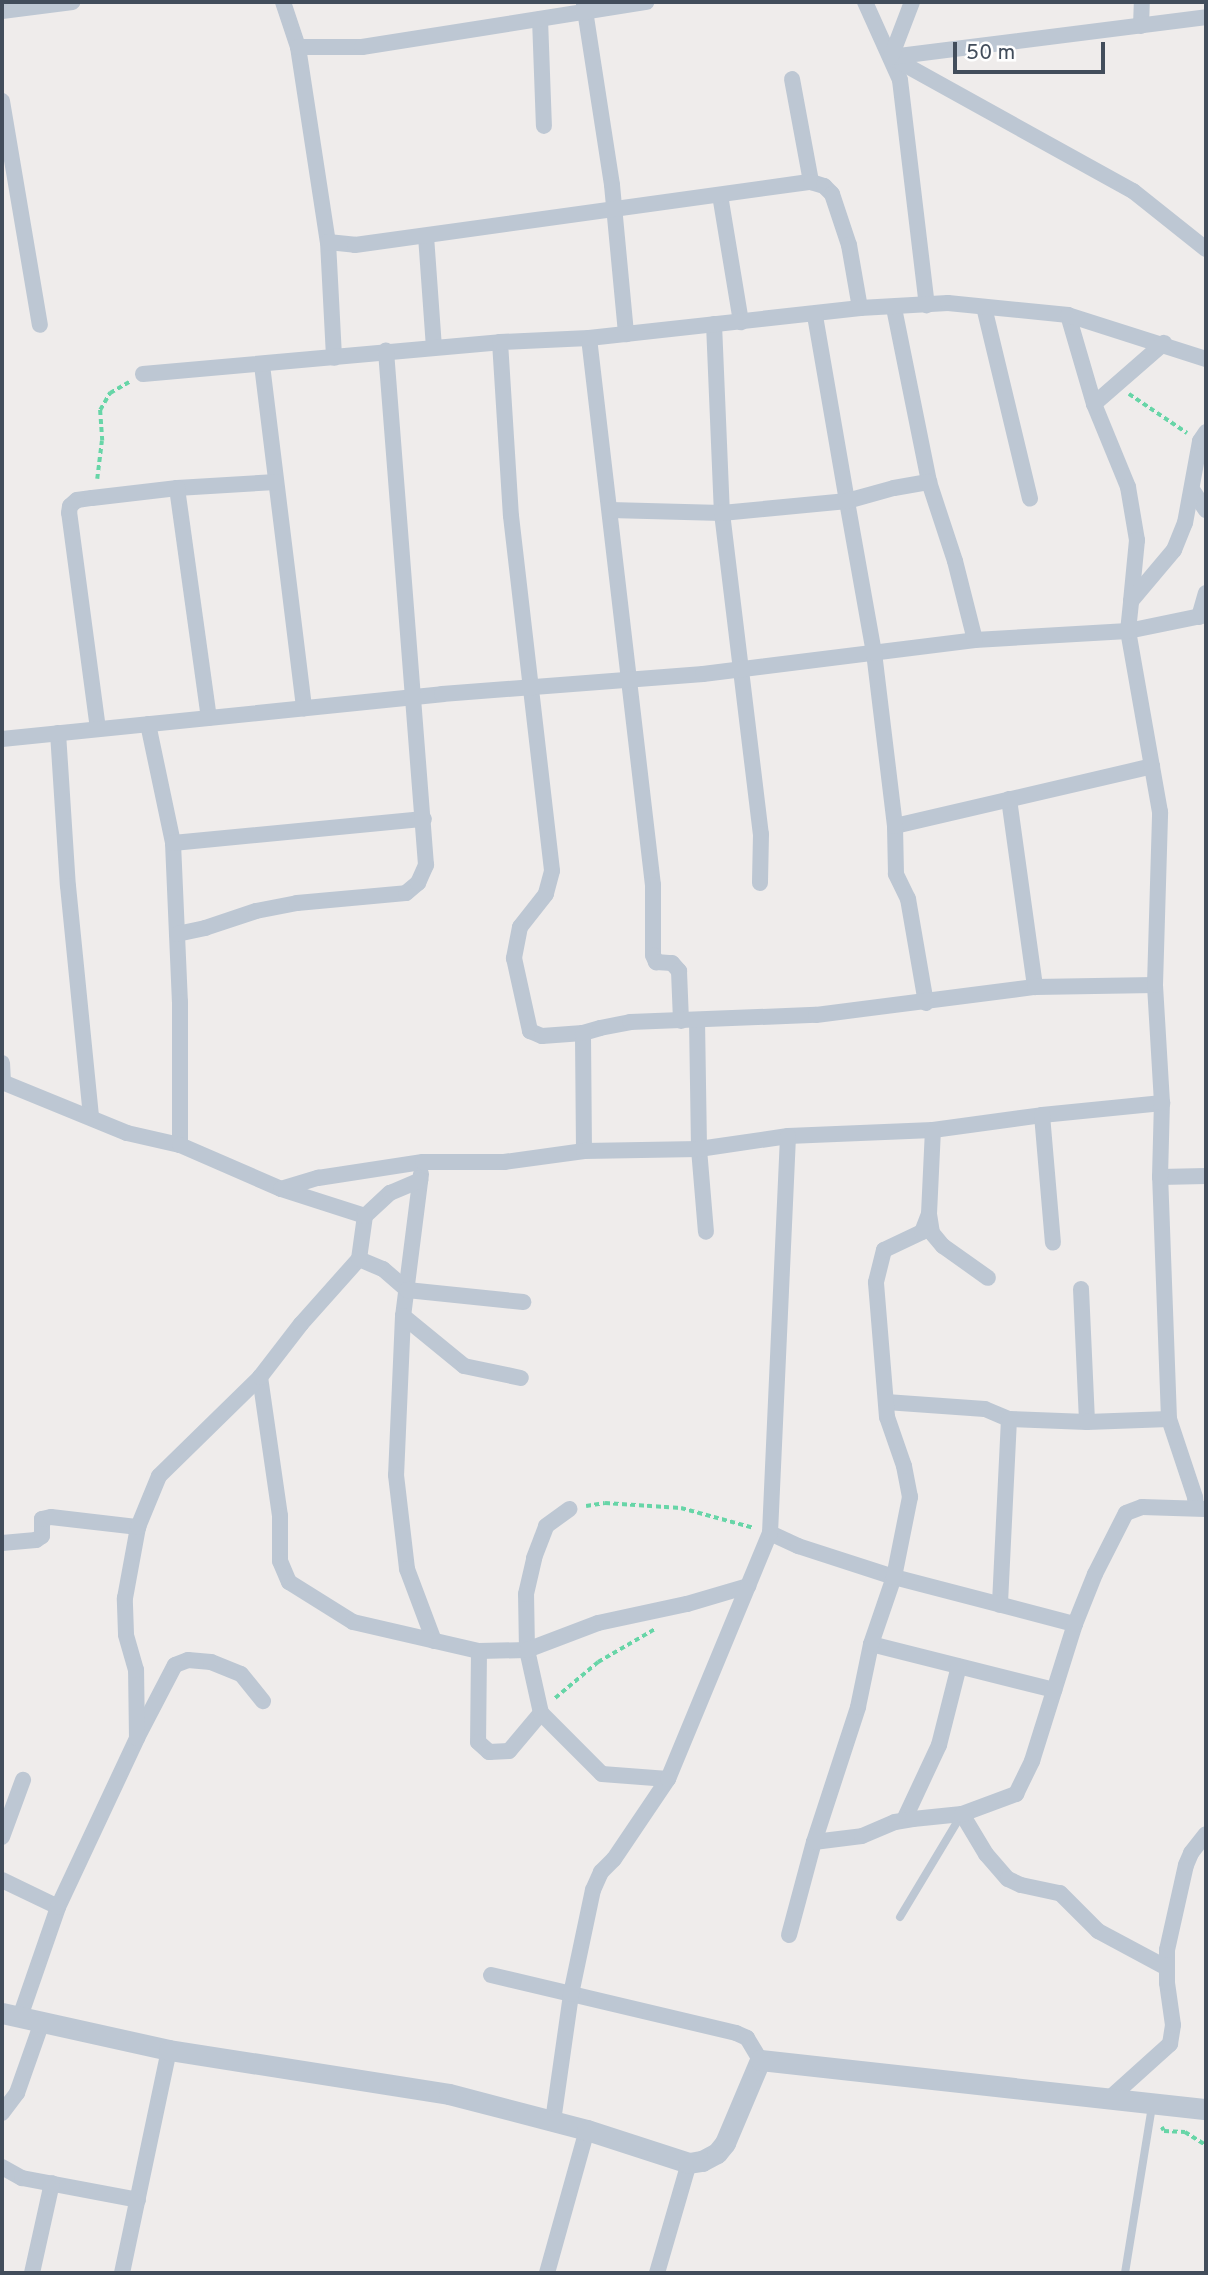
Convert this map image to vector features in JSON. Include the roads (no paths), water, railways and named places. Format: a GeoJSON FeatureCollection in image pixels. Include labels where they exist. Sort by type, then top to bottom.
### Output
{"type":"FeatureCollection","features":[{"type":"Feature","properties":{"kind":"street"},"geometry":{"type":"LineString","coordinates":[[2,11],[72,2]]}},
{"type":"Feature","properties":{"kind":"street"},"geometry":{"type":"LineString","coordinates":[[284,2],[298,47],[328,242],[334,358]]}},
{"type":"Feature","properties":{"kind":"street"},"geometry":{"type":"LineString","coordinates":[[298,47],[362,47],[540,19],[584,7],[646,2]]}},
{"type":"Feature","properties":{"kind":"street"},"geometry":{"type":"LineString","coordinates":[[865,2],[900,80],[928,305]]}},
{"type":"Feature","properties":{"kind":"street"},"geometry":{"type":"LineString","coordinates":[[891,57],[912,2]]}},
{"type":"Feature","properties":{"kind":"street"},"geometry":{"type":"LineString","coordinates":[[1141,26],[1142,2]]}},
{"type":"Feature","properties":{"kind":"street"},"geometry":{"type":"LineString","coordinates":[[584,7],[614,211],[626,334]]}},
{"type":"Feature","properties":{"kind":"street"},"geometry":{"type":"LineString","coordinates":[[891,57],[1206,17]]}},
{"type":"Feature","properties":{"kind":"street"},"geometry":{"type":"LineString","coordinates":[[540,19],[544,126]]}},
{"type":"Feature","properties":{"kind":"street"},"geometry":{"type":"LineString","coordinates":[[891,57],[1133,191],[1206,249]]}},
{"type":"Feature","properties":{"kind":"street"},"geometry":{"type":"LineString","coordinates":[[792,79],[811,181]]}},
{"type":"Feature","properties":{"kind":"street"},"geometry":{"type":"LineString","coordinates":[[2,101],[40,325]]}},
{"type":"Feature","properties":{"kind":"street"},"geometry":{"type":"LineString","coordinates":[[328,242],[355,245],[614,211],[811,181],[824,186],[832,194],[849,245],[860,308]]}},
{"type":"Feature","properties":{"kind":"street"},"geometry":{"type":"LineString","coordinates":[[720,195],[741,322]]}},
{"type":"Feature","properties":{"kind":"street"},"geometry":{"type":"LineString","coordinates":[[426,236],[434,347]]}},
{"type":"Feature","properties":{"kind":"street"},"geometry":{"type":"LineString","coordinates":[[143,374],[434,347],[589,338],[860,308],[948,303],[1068,315],[1164,343],[1206,359]]}},
{"type":"Feature","properties":{"kind":"street"},"geometry":{"type":"LineString","coordinates":[[984,307],[1030,499]]}},
{"type":"Feature","properties":{"kind":"street"},"geometry":{"type":"LineString","coordinates":[[894,308],[929,482],[956,561],[975,640]]}},
{"type":"Feature","properties":{"kind":"street"},"geometry":{"type":"LineString","coordinates":[[815,315],[874,653],[895,826],[896,874],[908,899],[926,1003]]}},
{"type":"Feature","properties":{"kind":"street"},"geometry":{"type":"LineString","coordinates":[[814,1842],[848,1840],[904,1820],[962,1814],[1016,1794],[1032,1761],[1075,1624],[1095,1574],[1126,1513],[1142,1507],[1201,1509],[1169,1419],[1160,1177],[1162,1103],[1155,985],[1160,812],[1128,631],[1137,540],[1128,486],[1094,404],[1068,315]]}},
{"type":"Feature","properties":{"kind":"street"},"geometry":{"type":"LineString","coordinates":[[714,324],[722,513],[738,669],[761,834],[760,883]]}},
{"type":"Feature","properties":{"kind":"street"},"geometry":{"type":"LineString","coordinates":[[589,338],[653,885],[653,955],[656,962],[672,963],[679,971],[689,1020],[706,1232]]}},
{"type":"Feature","properties":{"kind":"street"},"geometry":{"type":"LineString","coordinates":[[500,342],[511,516],[552,871],[546,894],[520,927],[514,958],[530,1031],[542,1036],[583,1033],[630,1022],[816,1015],[1035,987],[1155,985]]}},
{"type":"Feature","properties":{"kind":"street"},"geometry":{"type":"LineString","coordinates":[[1094,404],[1164,343]]}},
{"type":"Feature","properties":{"kind":"street"},"geometry":{"type":"LineString","coordinates":[[177,934],[256,911],[297,903],[406,893],[418,883],[426,864],[386,351]]}},
{"type":"Feature","properties":{"kind":"street"},"geometry":{"type":"LineString","coordinates":[[262,365],[304,708]]}},
{"type":"Feature","properties":{"kind":"street"},"geometry":{"type":"LineString","coordinates":[[1131,601],[1174,550],[1193,491],[1203,437]]}},
{"type":"Feature","properties":{"kind":"street"},"geometry":{"type":"LineString","coordinates":[[98,729],[70,506],[77,500],[177,488],[276,482]]}},
{"type":"Feature","properties":{"kind":"street"},"geometry":{"type":"LineString","coordinates":[[610,510],[722,513],[847,501],[929,482]]}},
{"type":"Feature","properties":{"kind":"street"},"geometry":{"type":"LineString","coordinates":[[177,488],[209,718]]}},
{"type":"Feature","properties":{"kind":"street"},"geometry":{"type":"LineString","coordinates":[[1193,491],[1206,510]]}},
{"type":"Feature","properties":{"kind":"street"},"geometry":{"type":"LineString","coordinates":[[2,738],[412,697],[631,680],[975,640],[1128,631],[1203,616],[1206,593]]}},
{"type":"Feature","properties":{"kind":"street"},"geometry":{"type":"LineString","coordinates":[[148,724],[173,843],[180,1145]]}},
{"type":"Feature","properties":{"kind":"street"},"geometry":{"type":"LineString","coordinates":[[58,733],[68,886],[91,1117]]}},
{"type":"Feature","properties":{"kind":"street"},"geometry":{"type":"LineString","coordinates":[[895,826],[1152,766]]}},
{"type":"Feature","properties":{"kind":"street"},"geometry":{"type":"LineString","coordinates":[[1009,799],[1035,987]]}},
{"type":"Feature","properties":{"kind":"street"},"geometry":{"type":"LineString","coordinates":[[173,843],[424,820]]}},
{"type":"Feature","properties":{"kind":"street"},"geometry":{"type":"LineString","coordinates":[[583,1033],[584,1151]]}},
{"type":"Feature","properties":{"kind":"street"},"geometry":{"type":"LineString","coordinates":[[2,1062],[3,1082],[127,1133],[180,1145],[281,1189],[365,1216]]}},
{"type":"Feature","properties":{"kind":"street"},"geometry":{"type":"LineString","coordinates":[[281,1189],[318,1178],[423,1162],[504,1162],[584,1151],[699,1149],[788,1136],[933,1130],[1042,1115],[1162,1103]]}},
{"type":"Feature","properties":{"kind":"street"},"geometry":{"type":"LineString","coordinates":[[1042,1115],[1052,1243]]}},
{"type":"Feature","properties":{"kind":"street"},"geometry":{"type":"LineString","coordinates":[[933,1130],[929,1214],[932,1233],[943,1246],[988,1278]]}},
{"type":"Feature","properties":{"kind":"street"},"geometry":{"type":"LineString","coordinates":[[553,2121],[571,1994],[593,1890],[601,1872],[614,1859],[668,1779],[770,1533],[788,1136]]}},
{"type":"Feature","properties":{"kind":"street"},"geometry":{"type":"LineString","coordinates":[[423,1162],[403,1316],[396,1475],[407,1569],[434,1641]]}},
{"type":"Feature","properties":{"kind":"street"},"geometry":{"type":"LineString","coordinates":[[1160,1177],[1206,1176]]}},
{"type":"Feature","properties":{"kind":"street"},"geometry":{"type":"LineString","coordinates":[[137,1738],[136,1670],[126,1634],[125,1598],[138,1527],[159,1476],[260,1377],[301,1324],[359,1259],[365,1216],[390,1193],[420,1180]]}},
{"type":"Feature","properties":{"kind":"street"},"geometry":{"type":"LineString","coordinates":[[789,1935],[814,1842],[853,1725],[871,1644],[894,1577],[910,1497],[904,1466],[891,1433],[886,1402],[876,1282],[878,1271],[884,1250],[922,1232],[929,1214]]}},
{"type":"Feature","properties":{"kind":"street"},"geometry":{"type":"LineString","coordinates":[[359,1259],[383,1269],[407,1290],[523,1302]]}},
{"type":"Feature","properties":{"kind":"street"},"geometry":{"type":"LineString","coordinates":[[1082,1289],[1087,1422]]}},
{"type":"Feature","properties":{"kind":"street"},"geometry":{"type":"LineString","coordinates":[[403,1316],[464,1366],[521,1378]]}},
{"type":"Feature","properties":{"kind":"street"},"geometry":{"type":"LineString","coordinates":[[260,1377],[280,1516],[280,1561],[289,1582],[354,1622],[480,1651],[527,1650],[598,1623],[687,1604],[748,1586]]}},
{"type":"Feature","properties":{"kind":"street"},"geometry":{"type":"LineString","coordinates":[[886,1402],[985,1409],[1009,1419],[1087,1422],[1169,1419]]}},
{"type":"Feature","properties":{"kind":"street"},"geometry":{"type":"LineString","coordinates":[[1000,1605],[1009,1419]]}},
{"type":"Feature","properties":{"kind":"street"},"geometry":{"type":"LineString","coordinates":[[569,1509],[546,1526],[534,1558],[526,1594],[527,1650],[541,1713],[602,1774],[668,1779]]}},
{"type":"Feature","properties":{"kind":"street"},"geometry":{"type":"LineString","coordinates":[[2,1543],[36,1540],[42,1536],[42,1519],[51,1517],[138,1527]]}},
{"type":"Feature","properties":{"kind":"street"},"geometry":{"type":"LineString","coordinates":[[770,1533],[798,1546],[894,1577],[1075,1624]]}},
{"type":"Feature","properties":{"kind":"street"},"geometry":{"type":"LineString","coordinates":[[871,1644],[1054,1690]]}},
{"type":"Feature","properties":{"kind":"street"},"geometry":{"type":"LineString","coordinates":[[480,1651],[478,1742],[489,1752],[509,1751],[541,1713]]}},
{"type":"Feature","properties":{"kind":"street"},"geometry":{"type":"LineString","coordinates":[[263,1701],[241,1674],[211,1662],[188,1660],[175,1665],[137,1738],[11,2015],[169,2050],[449,2094],[587,2130],[688,2162],[709,2157],[725,2143],[760,2060]]}},
{"type":"Feature","properties":{"kind":"street"},"geometry":{"type":"LineString","coordinates":[[904,1820],[939,1745],[959,1666]]}},
{"type":"Feature","properties":{"kind":"street"},"geometry":{"type":"LineString","coordinates":[[2,1837],[23,1780]]}},
{"type":"Feature","properties":{"kind":"street"},"geometry":{"type":"LineString","coordinates":[[962,1814],[986,1854],[1008,1879],[1021,1885],[1060,1893],[1098,1931],[1166,1968]]}},
{"type":"Feature","properties":{"kind":"street"},"geometry":{"type":"LineString","coordinates":[[1110,2098],[1170,2044],[1173,2014],[1166,1968],[1186,1865],[1191,1853],[1206,1834]]}},
{"type":"Feature","properties":{"kind":"street"},"geometry":{"type":"LineString","coordinates":[[2,1880],[58,1907]]}},
{"type":"Feature","properties":{"kind":"street"},"geometry":{"type":"LineString","coordinates":[[491,1975],[736,2033],[747,2038],[760,2060]]}},
{"type":"Feature","properties":{"kind":"street"},"geometry":{"type":"LineString","coordinates":[[2,2113],[17,2093],[42,2022]]}},
{"type":"Feature","properties":{"kind":"street"},"geometry":{"type":"LineString","coordinates":[[122,2273],[169,2050]]}},
{"type":"Feature","properties":{"kind":"street"},"geometry":{"type":"LineString","coordinates":[[760,2060],[1206,2109]]}},
{"type":"Feature","properties":{"kind":"street"},"geometry":{"type":"LineString","coordinates":[[547,2273],[587,2130]]}},
{"type":"Feature","properties":{"kind":"street"},"geometry":{"type":"LineString","coordinates":[[657,2273],[688,2162]]}},
{"type":"Feature","properties":{"kind":"street"},"geometry":{"type":"LineString","coordinates":[[2,2167],[22,2178],[138,2200]]}},
{"type":"Feature","properties":{"kind":"street"},"geometry":{"type":"LineString","coordinates":[[32,2273],[52,2183]]}},
{"type":"Feature","properties":{"kind":"lane"},"geometry":{"type":"LineString","coordinates":[[900,1917],[962,1814]]}},
{"type":"Feature","properties":{"kind":"lane"},"geometry":{"type":"LineString","coordinates":[[1125,2273],[1152,2103]]}}]}
